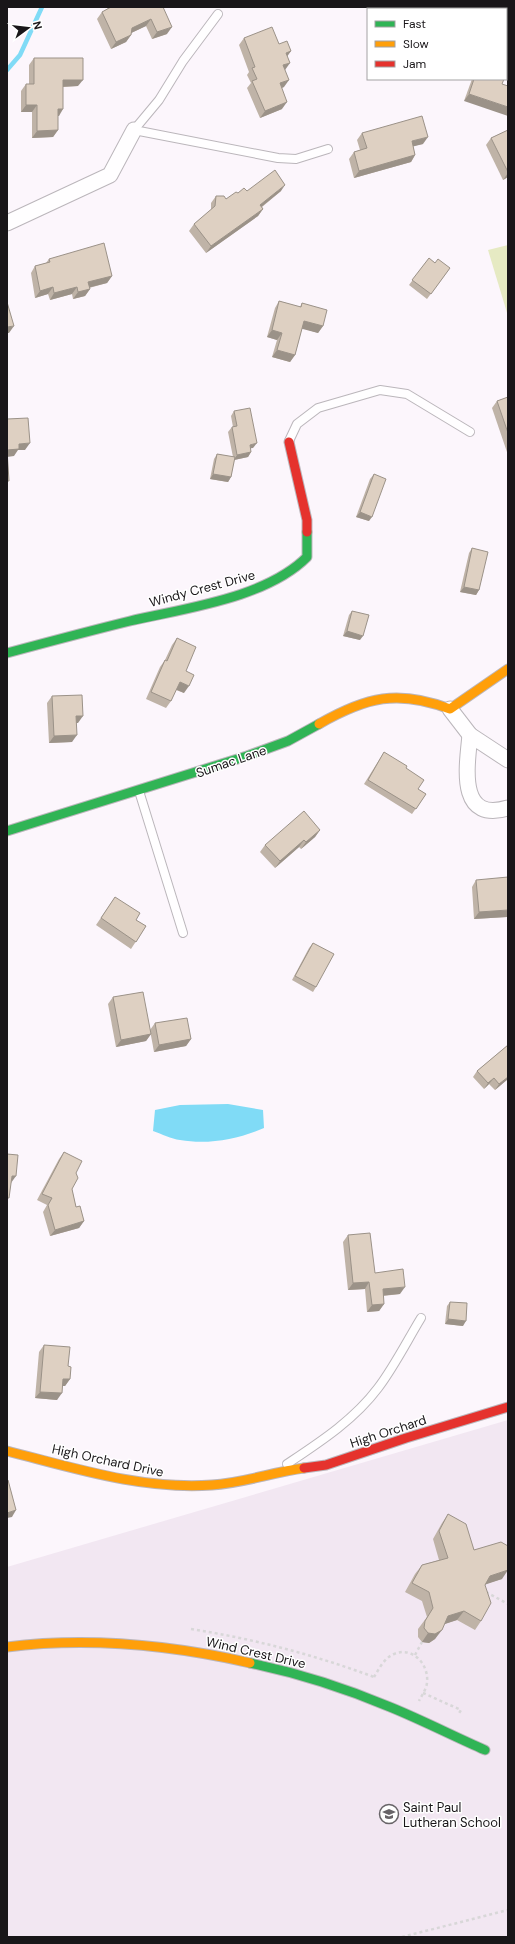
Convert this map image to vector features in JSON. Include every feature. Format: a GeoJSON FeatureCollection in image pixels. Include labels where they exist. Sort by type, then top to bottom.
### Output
{"type":"FeatureCollection","features":[{"type":"Feature","properties":{"kind":"street"},"geometry":{"type":"LineString","coordinates":[[7,223],[110,175],[134,130]]}},
{"type":"Feature","properties":{"kind":"street","name":"Windy Crest Drive"},"geometry":{"type":"LineString","coordinates":[[7,653],[87,631],[243,594],[275,581],[295,569],[307,557],[307,520],[289,442]]}},
{"type":"Feature","properties":{"kind":"street"},"geometry":{"type":"LineString","coordinates":[[508,669],[450,709],[470,735],[508,760]]}},
{"type":"Feature","properties":{"kind":"street","name":"Sumac Lane"},"geometry":{"type":"LineString","coordinates":[[7,831],[139,791],[281,744],[300,736],[334,716],[376,701],[393,697],[411,697],[430,701],[450,709]]}},
{"type":"Feature","properties":{"kind":"street"},"geometry":{"type":"LineString","coordinates":[[470,735],[467,776],[468,788],[473,799],[480,808],[490,812],[508,808]]}},
{"type":"Feature","properties":{"kind":"street","name":"High Orchard"},"geometry":{"type":"LineString","coordinates":[[275,1472],[326,1465],[406,1438],[508,1407]]}},
{"type":"Feature","properties":{"kind":"street","name":"High Orchard Drive"},"geometry":{"type":"LineString","coordinates":[[7,1451],[109,1477],[169,1486],[213,1486],[261,1477],[275,1472]]}},
{"type":"Feature","properties":{"kind":"street","name":"Wind Crest Drive"},"geometry":{"type":"LineString","coordinates":[[7,1647],[37,1643],[75,1642],[127,1645],[185,1650],[279,1669],[335,1686],[388,1706],[485,1750]]}},
{"type":"Feature","properties":{"kind":"lane"},"geometry":{"type":"LineString","coordinates":[[218,14],[183,61],[159,100],[134,130],[278,158],[296,159],[328,149]]}},
{"type":"Feature","properties":{"kind":"lane"},"geometry":{"type":"LineString","coordinates":[[289,442],[297,424],[318,408],[380,390],[407,394],[470,432]]}},
{"type":"Feature","properties":{"kind":"lane"},"geometry":{"type":"LineString","coordinates":[[139,791],[183,933]]}},
{"type":"Feature","properties":{"kind":"lane","name":"High Orchard Drive"},"geometry":{"type":"LineString","coordinates":[[275,1472],[323,1440],[355,1414],[378,1388],[421,1318]]}},
{"type":"Feature","properties":{"kind":"path"},"geometry":{"type":"LineString","coordinates":[[481,1589],[508,1604]]}},
{"type":"Feature","properties":{"kind":"path"},"geometry":{"type":"LineString","coordinates":[[191,1629],[263,1642],[344,1666],[374,1677]]}},
{"type":"Feature","properties":{"kind":"path"},"geometry":{"type":"LineString","coordinates":[[415,1655],[422,1642]]}},
{"type":"Feature","properties":{"kind":"path"},"geometry":{"type":"LineString","coordinates":[[371,1683],[387,1659],[394,1654],[404,1652],[415,1655],[425,1667],[428,1676],[427,1684],[415,1707]]}},
{"type":"Feature","properties":{"kind":"path"},"geometry":{"type":"LineString","coordinates":[[423,1693],[460,1710],[458,1715]]}},
{"type":"Feature","properties":{"kind":"path"},"geometry":{"type":"LineString","coordinates":[[443,1708],[445,1704]]}},
{"type":"Feature","properties":{"kind":"path"},"geometry":{"type":"LineString","coordinates":[[402,1937],[508,1910]]}},
{"type":"Feature","properties":{"kind":"shaded area"},"geometry":{"type":"Polygon","coordinates":[[[508,1420],[508,1937],[7,1937],[7,1567],[508,1420]]]}},
{"type":"Feature","properties":{"kind":"green space"},"geometry":{"type":"Polygon","coordinates":[[[508,245],[508,316],[488,250],[508,245]]]}},
{"type":"Feature","properties":{"kind":"water"},"geometry":{"type":"Polygon","coordinates":[[[228,1104],[263,1110],[264,1128],[234,1138],[202,1142],[170,1138],[153,1131],[155,1110],[180,1105],[228,1104]]]}},
{"type":"Feature","properties":{"kind":"building"},"geometry":{"type":"Polygon","coordinates":[[[111,7],[163,7],[172,27],[157,32],[151,19],[132,28],[131,35],[116,42],[102,12],[111,7]]]}},
{"type":"Feature","properties":{"kind":"building"},"geometry":{"type":"Polygon","coordinates":[[[272,27],[279,44],[287,41],[291,51],[286,53],[290,63],[283,65],[289,80],[280,83],[287,102],[265,111],[252,81],[257,79],[252,68],[255,67],[244,38],[272,27]]]}},
{"type":"Feature","properties":{"kind":"building"},"geometry":{"type":"Polygon","coordinates":[[[508,31],[507,69],[507,32],[508,31]]]}},
{"type":"Feature","properties":{"kind":"building"},"geometry":{"type":"Polygon","coordinates":[[[34,58],[83,58],[83,80],[63,80],[63,109],[58,109],[58,130],[37,131],[37,105],[26,105],[26,84],[34,84],[34,58]]]}},
{"type":"Feature","properties":{"kind":"building"},"geometry":{"type":"Polygon","coordinates":[[[474,80],[504,80],[502,84],[508,86],[508,107],[469,94],[474,80]]]}},
{"type":"Feature","properties":{"kind":"building"},"geometry":{"type":"Polygon","coordinates":[[[422,116],[428,137],[412,141],[415,155],[359,171],[354,152],[367,148],[362,133],[422,116]]]}},
{"type":"Feature","properties":{"kind":"building"},"geometry":{"type":"Polygon","coordinates":[[[508,130],[508,172],[491,138],[508,130]]]}},
{"type":"Feature","properties":{"kind":"building"},"geometry":{"type":"Polygon","coordinates":[[[275,170],[285,185],[260,205],[263,209],[211,246],[194,224],[215,206],[216,196],[224,196],[226,199],[244,188],[247,191],[275,170]]]}},
{"type":"Feature","properties":{"kind":"building"},"geometry":{"type":"Polygon","coordinates":[[[104,243],[112,276],[88,282],[90,289],[78,292],[77,287],[54,293],[53,287],[40,291],[35,266],[50,262],[49,259],[104,243]]]}},
{"type":"Feature","properties":{"kind":"building"},"geometry":{"type":"Polygon","coordinates":[[[429,258],[435,263],[438,259],[450,268],[431,294],[412,280],[429,258]]]}},
{"type":"Feature","properties":{"kind":"building"},"geometry":{"type":"Polygon","coordinates":[[[279,301],[301,307],[302,303],[327,310],[323,326],[304,321],[295,355],[277,350],[282,333],[272,330],[279,301]]]}},
{"type":"Feature","properties":{"kind":"building"},"geometry":{"type":"Polygon","coordinates":[[[7,302],[14,326],[7,327],[7,302]]]}},
{"type":"Feature","properties":{"kind":"building"},"geometry":{"type":"Polygon","coordinates":[[[508,397],[508,433],[497,401],[508,397]]]}},
{"type":"Feature","properties":{"kind":"building"},"geometry":{"type":"Polygon","coordinates":[[[250,408],[257,443],[250,445],[251,452],[237,455],[232,427],[237,426],[234,411],[250,408]]]}},
{"type":"Feature","properties":{"kind":"building"},"geometry":{"type":"Polygon","coordinates":[[[28,418],[30,443],[19,444],[19,449],[7,450],[7,419],[28,418]]]}},
{"type":"Feature","properties":{"kind":"building"},"geometry":{"type":"Polygon","coordinates":[[[7,450],[9,481],[7,481],[7,450]]]}},
{"type":"Feature","properties":{"kind":"building"},"geometry":{"type":"Polygon","coordinates":[[[217,454],[235,457],[231,477],[213,474],[217,454]]]}},
{"type":"Feature","properties":{"kind":"building"},"geometry":{"type":"Polygon","coordinates":[[[374,474],[386,479],[372,517],[360,512],[374,474]]]}},
{"type":"Feature","properties":{"kind":"building"},"geometry":{"type":"Polygon","coordinates":[[[472,548],[488,552],[479,590],[464,587],[472,548]]]}},
{"type":"Feature","properties":{"kind":"building"},"geometry":{"type":"Polygon","coordinates":[[[352,611],[369,615],[363,636],[347,631],[352,611]]]}},
{"type":"Feature","properties":{"kind":"building"},"geometry":{"type":"Polygon","coordinates":[[[177,638],[196,647],[186,671],[194,675],[189,686],[180,682],[171,701],[151,692],[165,660],[167,661],[177,638]]]}},
{"type":"Feature","properties":{"kind":"building"},"geometry":{"type":"Polygon","coordinates":[[[82,695],[83,716],[76,716],[77,735],[54,736],[52,696],[82,695]]]}},
{"type":"Feature","properties":{"kind":"building"},"geometry":{"type":"Polygon","coordinates":[[[384,752],[407,766],[406,768],[424,780],[418,789],[426,794],[416,809],[368,780],[384,752]]]}},
{"type":"Feature","properties":{"kind":"building"},"geometry":{"type":"Polygon","coordinates":[[[304,811],[320,830],[306,842],[304,840],[280,861],[265,845],[304,811]]]}},
{"type":"Feature","properties":{"kind":"building"},"geometry":{"type":"Polygon","coordinates":[[[508,877],[508,910],[479,912],[476,880],[508,877]]]}},
{"type":"Feature","properties":{"kind":"building"},"geometry":{"type":"Polygon","coordinates":[[[115,897],[140,913],[136,920],[146,926],[136,942],[101,918],[115,897]]]}},
{"type":"Feature","properties":{"kind":"building"},"geometry":{"type":"Polygon","coordinates":[[[313,943],[334,954],[316,987],[295,976],[313,943]]]}},
{"type":"Feature","properties":{"kind":"building"},"geometry":{"type":"Polygon","coordinates":[[[143,992],[151,1034],[121,1040],[113,997],[143,992]]]}},
{"type":"Feature","properties":{"kind":"building"},"geometry":{"type":"Polygon","coordinates":[[[187,1018],[191,1039],[159,1045],[155,1023],[187,1018]]]}},
{"type":"Feature","properties":{"kind":"building"},"geometry":{"type":"Polygon","coordinates":[[[508,1045],[508,1077],[499,1084],[494,1078],[488,1083],[477,1071],[508,1045]]]}},
{"type":"Feature","properties":{"kind":"building"},"geometry":{"type":"Polygon","coordinates":[[[64,1152],[82,1161],[76,1173],[78,1178],[72,1189],[76,1207],[80,1206],[84,1221],[55,1230],[48,1205],[52,1198],[42,1194],[64,1152]]]}},
{"type":"Feature","properties":{"kind":"building"},"geometry":{"type":"Polygon","coordinates":[[[7,1154],[18,1155],[16,1176],[12,1176],[9,1198],[7,1198],[7,1154]]]}},
{"type":"Feature","properties":{"kind":"building"},"geometry":{"type":"Polygon","coordinates":[[[370,1233],[375,1273],[403,1269],[405,1287],[383,1289],[384,1304],[372,1305],[369,1282],[353,1283],[348,1235],[370,1233]]]}},
{"type":"Feature","properties":{"kind":"building"},"geometry":{"type":"Polygon","coordinates":[[[450,1302],[467,1303],[466,1321],[448,1319],[450,1302]]]}},
{"type":"Feature","properties":{"kind":"building"},"geometry":{"type":"Polygon","coordinates":[[[44,1345],[70,1347],[68,1366],[71,1367],[70,1379],[63,1379],[62,1393],[40,1392],[44,1345]]]}},
{"type":"Feature","properties":{"kind":"building"},"geometry":{"type":"Polygon","coordinates":[[[7,1480],[16,1510],[7,1513],[7,1480]]]}},
{"type":"Feature","properties":{"kind":"building"},"geometry":{"type":"Polygon","coordinates":[[[448,1514],[466,1524],[474,1550],[501,1542],[508,1546],[508,1570],[490,1576],[485,1585],[491,1603],[481,1621],[464,1611],[448,1616],[442,1630],[435,1634],[428,1633],[424,1628],[425,1621],[433,1608],[429,1592],[412,1583],[422,1565],[448,1558],[439,1531],[448,1514]]]}},
{"type":"Feature","properties":{"kind":"waterway"},"geometry":{"type":"LineString","coordinates":[[7,70],[20,55],[42,7]]}},
{"type":"Feature","properties":{"kind":"traffic: fast"},"geometry":{"type":"LineString","coordinates":[[7,653],[130,621],[224,600],[248,592],[290,571],[307,557],[307,532]]}},
{"type":"Feature","properties":{"kind":"traffic: fast"},"geometry":{"type":"LineString","coordinates":[[7,831],[247,756],[288,741],[319,724]]}},
{"type":"Feature","properties":{"kind":"traffic: fast"},"geometry":{"type":"LineString","coordinates":[[250,1663],[304,1676],[373,1700],[485,1750]]}},
{"type":"Feature","properties":{"kind":"traffic: slow"},"geometry":{"type":"LineString","coordinates":[[319,724],[352,707],[383,699],[414,699],[450,709],[508,669]]}},
{"type":"Feature","properties":{"kind":"traffic: slow"},"geometry":{"type":"LineString","coordinates":[[7,1451],[108,1476],[134,1481],[186,1486],[224,1484],[304,1468]]}},
{"type":"Feature","properties":{"kind":"traffic: slow"},"geometry":{"type":"LineString","coordinates":[[7,1647],[68,1643],[129,1644],[160,1647],[250,1663]]}},
{"type":"Feature","properties":{"kind":"traffic: jam"},"geometry":{"type":"LineString","coordinates":[[289,442],[307,520],[307,532]]}},
{"type":"Feature","properties":{"kind":"traffic: jam"},"geometry":{"type":"LineString","coordinates":[[304,1468],[326,1465],[406,1438],[508,1407]]}},
{"type":"Feature","properties":{"kind":"place","name":"Saint Paul Lutheran School"},"geometry":{"type":"Point","coordinates":[389,1814]}}]}
